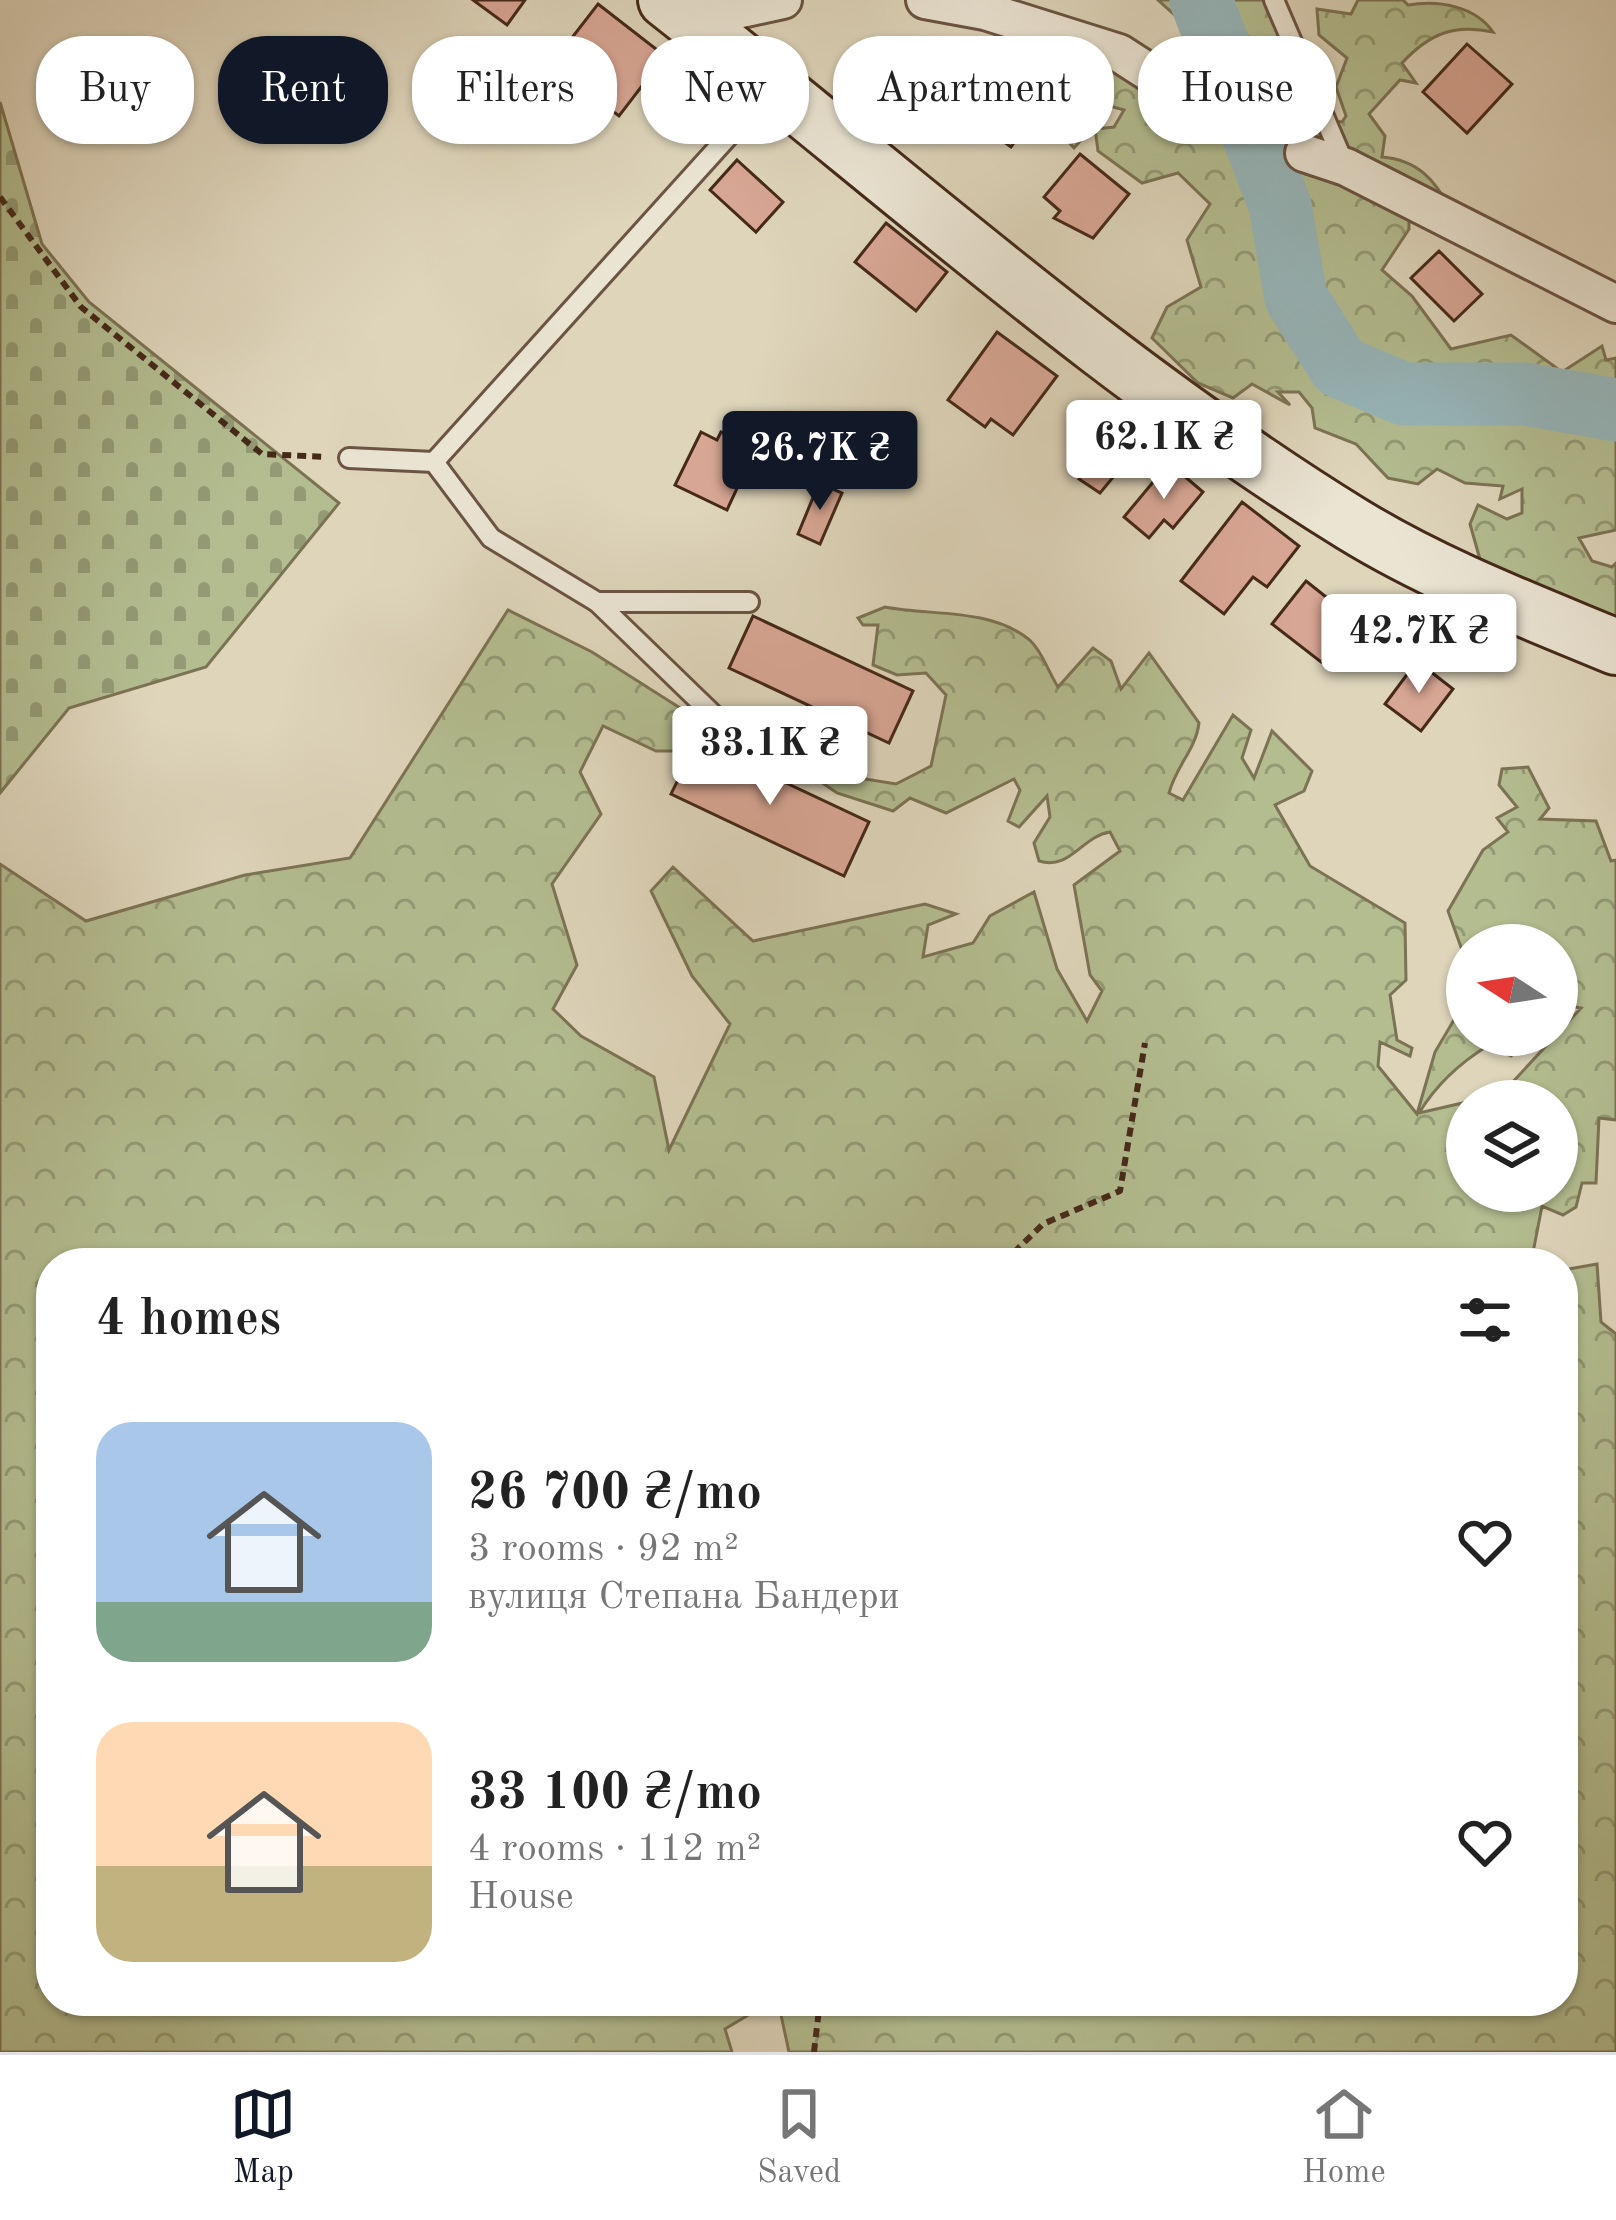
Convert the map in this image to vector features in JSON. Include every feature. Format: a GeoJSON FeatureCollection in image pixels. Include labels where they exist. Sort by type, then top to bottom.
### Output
{"type":"FeatureCollection","features":[{"type":"Feature","properties":{"kind":"main road"},"geometry":{"type":"LineString","coordinates":[[678,10],[709,36]]}},
{"type":"Feature","properties":{"kind":"main road"},"geometry":{"type":"LineString","coordinates":[[809,118],[1216,434],[1355,526],[1489,594],[1616,647]]}},
{"type":"Feature","properties":{"kind":"street"},"geometry":{"type":"LineString","coordinates":[[678,10],[783,0]]}},
{"type":"Feature","properties":{"kind":"street"},"geometry":{"type":"LineString","coordinates":[[926,0],[985,11],[1119,53],[1138,65]]}},
{"type":"Feature","properties":{"kind":"street"},"geometry":{"type":"LineString","coordinates":[[1304,153],[1346,167],[1616,304]]}},
{"type":"Feature","properties":{"kind":"lane"},"geometry":{"type":"LineString","coordinates":[[1274,0],[1346,167]]}},
{"type":"Feature","properties":{"kind":"lane"},"geometry":{"type":"LineString","coordinates":[[434,462],[721,144]]}},
{"type":"Feature","properties":{"kind":"lane"},"geometry":{"type":"LineString","coordinates":[[349,458],[434,462]]}},
{"type":"Feature","properties":{"kind":"lane"},"geometry":{"type":"LineString","coordinates":[[434,462],[491,538],[597,602],[725,725]]}},
{"type":"Feature","properties":{"kind":"lane"},"geometry":{"type":"LineString","coordinates":[[597,602],[748,602]]}},
{"type":"Feature","properties":{"kind":"path"},"geometry":{"type":"LineString","coordinates":[[0,196],[81,307],[262,454],[349,458]]}},
{"type":"Feature","properties":{"kind":"path"},"geometry":{"type":"LineString","coordinates":[[1019,1248],[1042,1224],[1120,1191],[1144,1043]]}},
{"type":"Feature","properties":{"kind":"path"},"geometry":{"type":"LineString","coordinates":[[814,2052],[818,2016]]}},
{"type":"Feature","properties":{"kind":"green space"},"geometry":{"type":"Polygon","coordinates":[[[1158,0],[1266,0],[1283,36],[1205,36],[1192,12],[1177,17],[1158,0]]]}},
{"type":"Feature","properties":{"kind":"green space"},"geometry":{"type":"Polygon","coordinates":[[[1358,0],[1403,0],[1408,5],[1444,4],[1485,23],[1493,32],[1454,30],[1423,44],[1402,63],[1416,83],[1400,80],[1369,114],[1385,136],[1382,157],[1406,162],[1424,173],[1451,210],[1409,197],[1409,229],[1382,270],[1412,296],[1451,349],[1511,335],[1562,372],[1602,346],[1606,360],[1616,358],[1616,530],[1579,538],[1592,561],[1612,567],[1616,563],[1616,619],[1483,570],[1470,524],[1478,505],[1507,519],[1522,513],[1522,489],[1500,499],[1503,486],[1465,483],[1437,469],[1418,484],[1388,478],[1356,444],[1315,428],[1312,408],[1299,392],[1278,392],[1290,405],[1252,384],[1233,398],[1198,383],[1152,338],[1167,307],[1201,287],[1187,240],[1210,204],[1178,173],[1142,183],[1098,151],[1097,144],[1114,144],[1114,127],[1124,110],[1114,107],[1114,67],[1138,79],[1138,144],[1336,144],[1336,121],[1346,116],[1336,87],[1347,58],[1336,49],[1336,36],[1319,35],[1317,9],[1351,14],[1358,0]]]}},
{"type":"Feature","properties":{"kind":"green space"},"geometry":{"type":"Polygon","coordinates":[[[1186,27],[1204,36],[1184,36],[1186,27]]]}},
{"type":"Feature","properties":{"kind":"green space"},"geometry":{"type":"Polygon","coordinates":[[[0,102],[42,244],[89,302],[339,503],[206,667],[69,708],[0,793],[0,102]]]}},
{"type":"Feature","properties":{"kind":"green space"},"geometry":{"type":"Polygon","coordinates":[[[885,607],[995,622],[1012,628],[1036,647],[1058,687],[1093,648],[1111,661],[1121,689],[1149,653],[1199,723],[1169,793],[1183,800],[1233,715],[1251,730],[1242,758],[1254,778],[1272,731],[1312,771],[1304,791],[1275,805],[1310,866],[1405,923],[1406,980],[1390,995],[1397,1040],[1412,1048],[1410,1056],[1380,1042],[1378,1066],[1417,1114],[1435,1052],[1446,1033],[1446,1056],[1474,1056],[1441,1084],[1419,1113],[1446,1107],[1446,1212],[1541,1212],[1534,1248],[36,1248],[36,2016],[747,2016],[725,2029],[732,2052],[0,2052],[0,864],[86,921],[245,875],[350,858],[508,610],[592,652],[707,725],[686,751],[656,751],[603,726],[580,772],[601,814],[552,884],[577,965],[553,1009],[581,1036],[654,1077],[669,1150],[730,1024],[692,976],[651,891],[673,867],[753,941],[925,904],[956,914],[928,925],[923,957],[973,943],[990,916],[1034,892],[1057,969],[1087,1021],[1102,991],[1090,975],[1074,885],[1120,851],[1110,832],[1050,863],[1039,861],[1034,843],[1050,817],[1047,796],[1019,827],[1008,821],[1020,790],[1014,779],[946,813],[910,798],[893,811],[837,793],[818,780],[847,776],[896,784],[931,766],[946,695],[926,673],[897,675],[873,665],[878,625],[863,625],[858,618],[885,607]]]}},
{"type":"Feature","properties":{"kind":"green space"},"geometry":{"type":"Polygon","coordinates":[[[1528,767],[1549,808],[1540,819],[1596,821],[1611,861],[1616,860],[1616,1120],[1599,1118],[1596,1183],[1582,1183],[1578,1199],[1578,1080],[1515,1080],[1537,1056],[1578,1056],[1578,924],[1453,924],[1448,911],[1483,850],[1508,832],[1497,818],[1517,807],[1499,785],[1502,769],[1528,767]]]}},
{"type":"Feature","properties":{"kind":"green space"},"geometry":{"type":"Polygon","coordinates":[[[1597,1264],[1601,1322],[1616,1334],[1616,2052],[789,2052],[781,2016],[1578,2016],[1578,1267],[1597,1264]]]}},
{"type":"Feature","properties":{"kind":"building"},"geometry":{"type":"Polygon","coordinates":[[[473,0],[525,0],[507,25],[473,0]]]}},
{"type":"Feature","properties":{"kind":"building"},"geometry":{"type":"Polygon","coordinates":[[[598,4],[641,37],[641,87],[619,116],[617,36],[573,36],[598,4]]]}},
{"type":"Feature","properties":{"kind":"building"},"geometry":{"type":"Polygon","coordinates":[[[1467,44],[1512,84],[1467,133],[1423,92],[1467,44]]]}},
{"type":"Feature","properties":{"kind":"building"},"geometry":{"type":"Polygon","coordinates":[[[1080,154],[1129,194],[1093,238],[1054,218],[1060,211],[1044,197],[1080,154]]]}},
{"type":"Feature","properties":{"kind":"building"},"geometry":{"type":"Polygon","coordinates":[[[737,160],[783,202],[756,232],[710,190],[737,160]]]}},
{"type":"Feature","properties":{"kind":"building"},"geometry":{"type":"Polygon","coordinates":[[[886,223],[947,272],[916,311],[855,262],[886,223]]]}},
{"type":"Feature","properties":{"kind":"building"},"geometry":{"type":"Polygon","coordinates":[[[1439,251],[1482,294],[1454,321],[1411,278],[1439,251]]]}},
{"type":"Feature","properties":{"kind":"building"},"geometry":{"type":"Polygon","coordinates":[[[997,332],[1057,376],[1013,435],[991,419],[985,427],[948,400],[997,332]]]}},
{"type":"Feature","properties":{"kind":"building"},"geometry":{"type":"Polygon","coordinates":[[[701,432],[717,440],[721,432],[740,441],[736,449],[752,456],[727,510],[675,485],[701,432]]]}},
{"type":"Feature","properties":{"kind":"building"},"geometry":{"type":"Polygon","coordinates":[[[1106,435],[1134,452],[1100,493],[1079,479],[1106,435]]]}},
{"type":"Feature","properties":{"kind":"building"},"geometry":{"type":"Polygon","coordinates":[[[1169,463],[1203,492],[1173,528],[1164,520],[1149,538],[1124,517],[1169,463]]]}},
{"type":"Feature","properties":{"kind":"building"},"geometry":{"type":"Polygon","coordinates":[[[819,483],[842,493],[820,544],[798,534],[819,483]]]}},
{"type":"Feature","properties":{"kind":"building"},"geometry":{"type":"Polygon","coordinates":[[[1242,502],[1299,546],[1267,587],[1253,577],[1224,614],[1181,581],[1242,502]]]}},
{"type":"Feature","properties":{"kind":"building"},"geometry":{"type":"Polygon","coordinates":[[[1306,581],[1355,620],[1321,662],[1272,624],[1306,581]]]}},
{"type":"Feature","properties":{"kind":"building"},"geometry":{"type":"Polygon","coordinates":[[[753,616],[913,691],[889,743],[729,668],[753,616]]]}},
{"type":"Feature","properties":{"kind":"building"},"geometry":{"type":"Polygon","coordinates":[[[1417,661],[1453,689],[1421,731],[1385,704],[1417,661]]]}},
{"type":"Feature","properties":{"kind":"building"},"geometry":{"type":"Polygon","coordinates":[[[697,741],[869,822],[844,876],[671,794],[697,741]]]}},
{"type":"Feature","properties":{"kind":"waterway"},"geometry":{"type":"LineString","coordinates":[[1201,0],[1280,205],[1296,298],[1340,367],[1404,394],[1525,394],[1616,410]]}}]}
